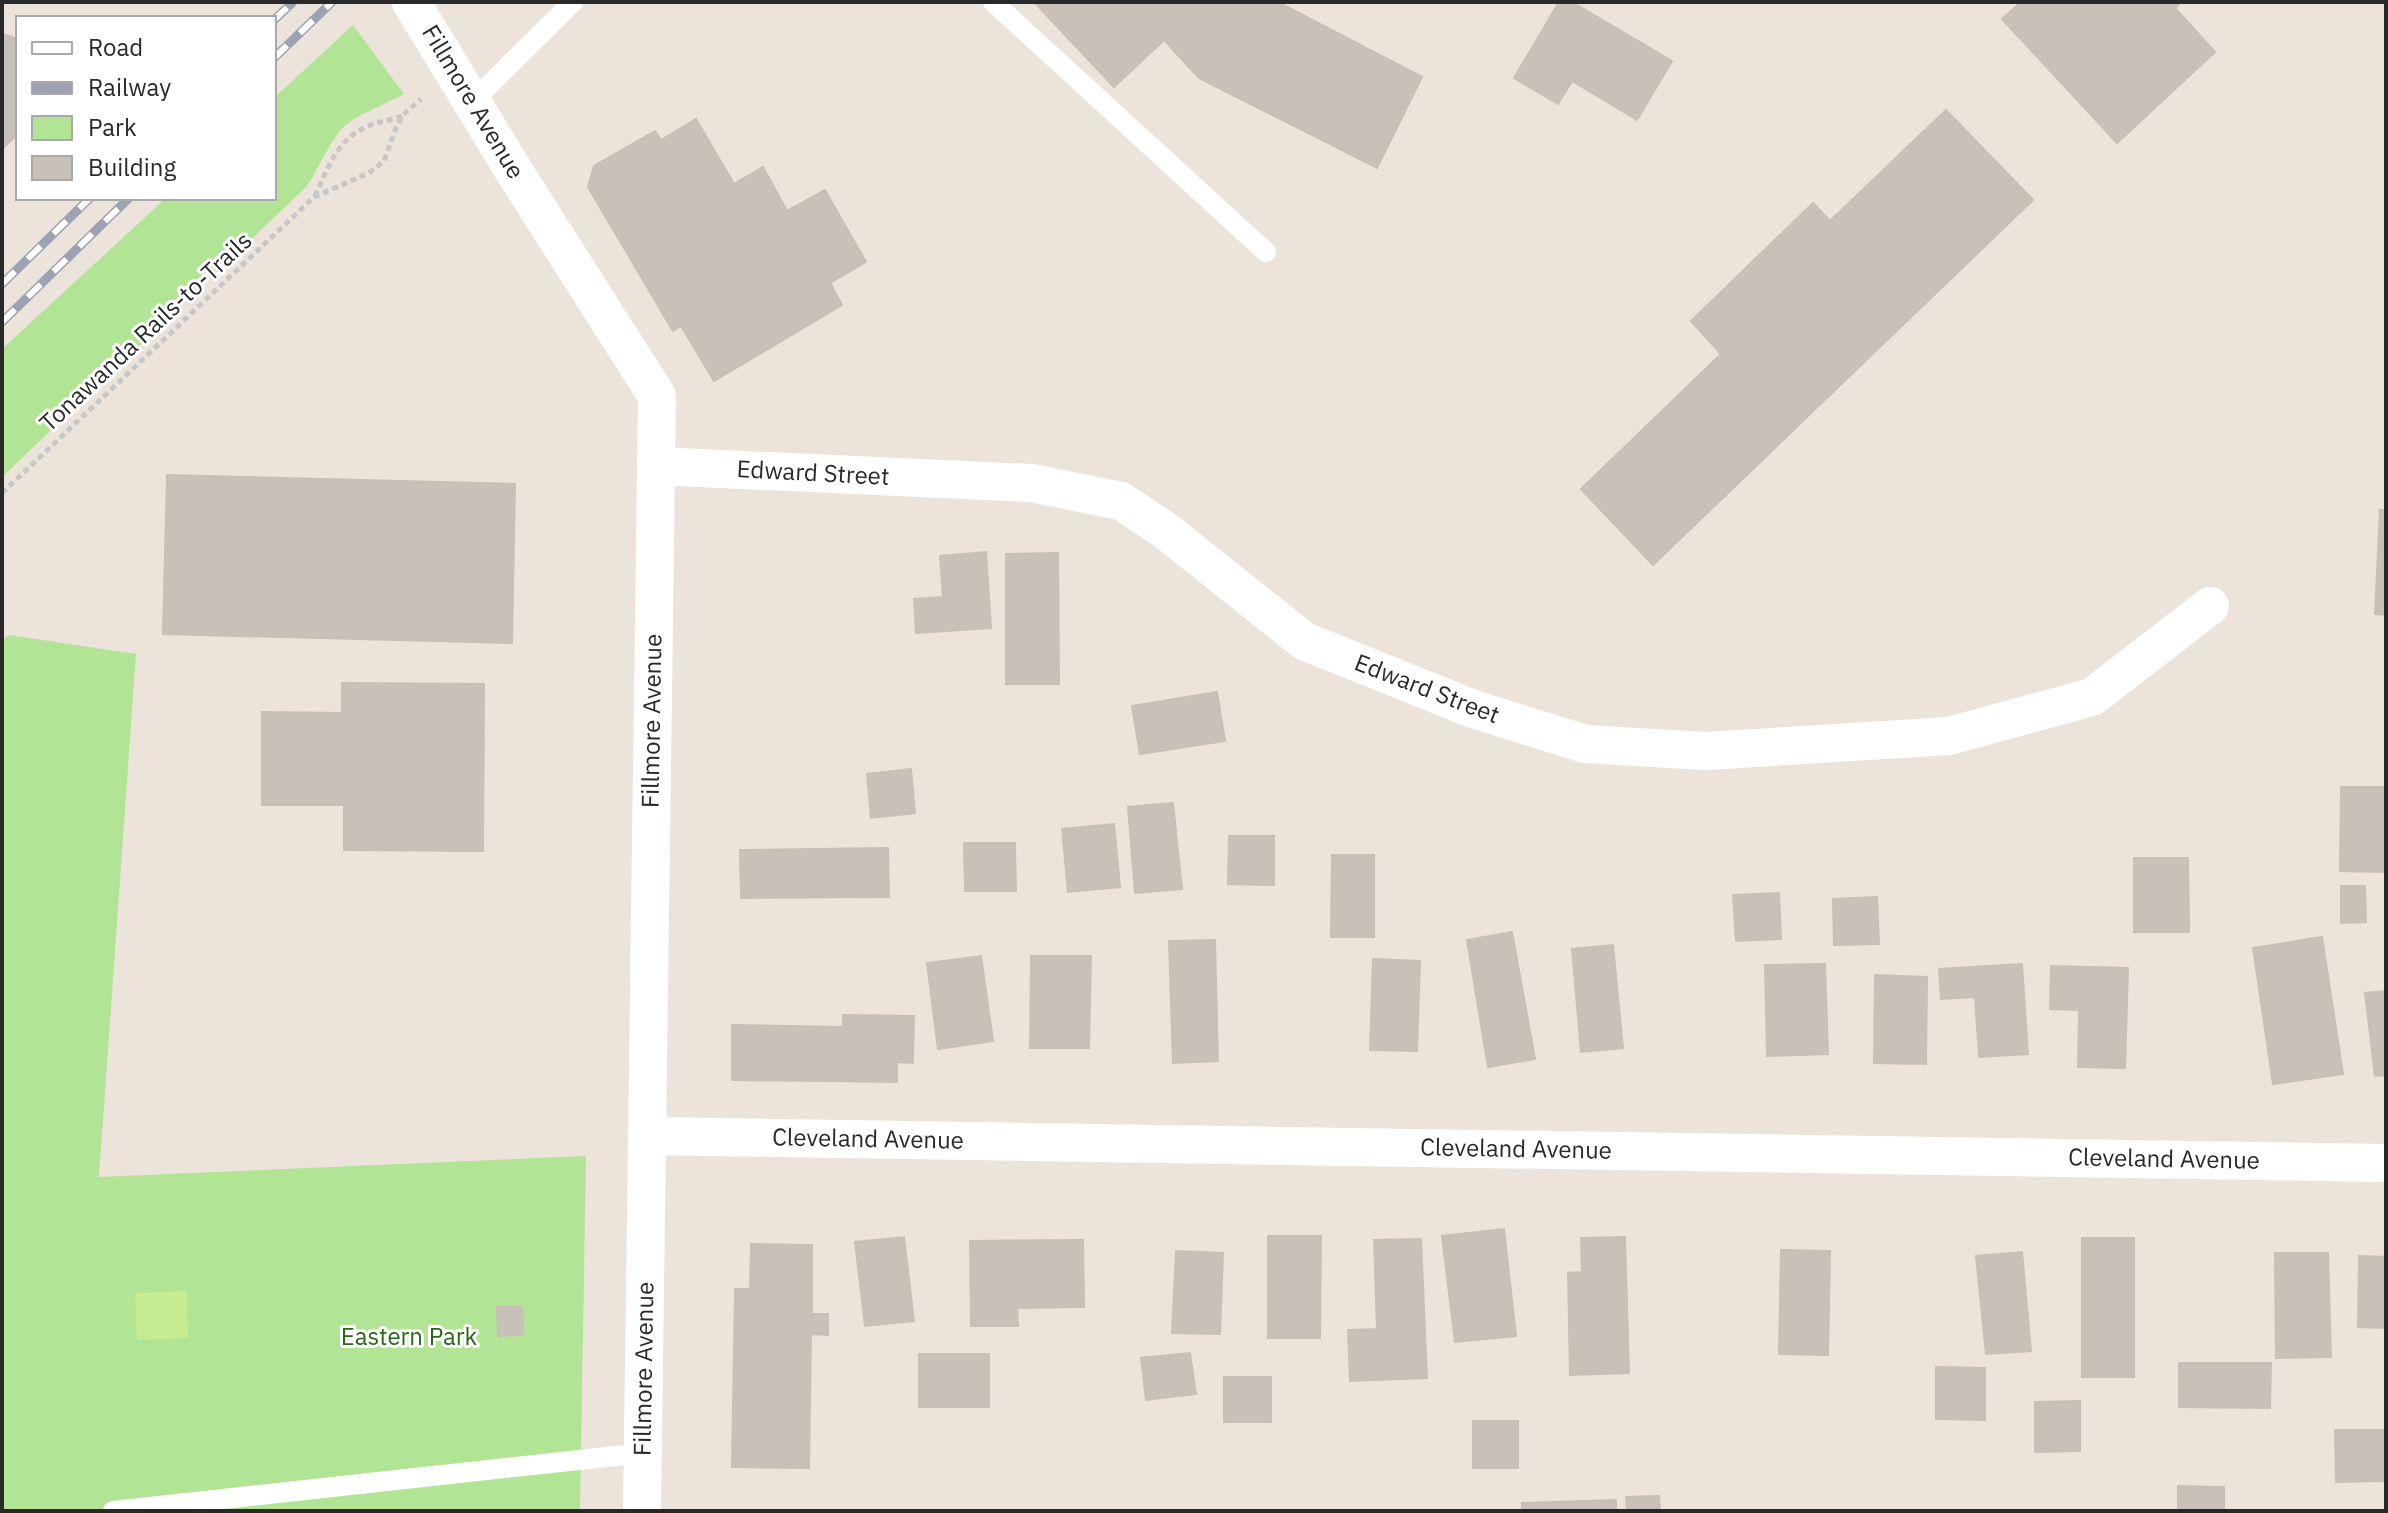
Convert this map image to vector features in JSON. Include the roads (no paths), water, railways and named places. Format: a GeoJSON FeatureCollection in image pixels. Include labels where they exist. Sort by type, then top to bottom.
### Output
{"type":"FeatureCollection","features":[{"type":"Feature","properties":{"kind":"street","name":"Fillmore Avenue"},"geometry":{"type":"LineString","coordinates":[[411,2],[657,396],[642,1511]]}},
{"type":"Feature","properties":{"kind":"street","name":"Edward Street"},"geometry":{"type":"LineString","coordinates":[[656,466],[1031,483],[1121,501],[1166,531],[1304,641],[1473,709],[1585,744],[1706,751],[1949,736],[2092,697],[2210,606]]}},
{"type":"Feature","properties":{"kind":"street","name":"Cleveland Avenue"},"geometry":{"type":"LineString","coordinates":[[647,1136],[2386,1163]]}},
{"type":"Feature","properties":{"kind":"lane"},"geometry":{"type":"LineString","coordinates":[[472,102],[573,2]]}},
{"type":"Feature","properties":{"kind":"lane"},"geometry":{"type":"LineString","coordinates":[[993,2],[1266,252]]}},
{"type":"Feature","properties":{"kind":"lane"},"geometry":{"type":"LineString","coordinates":[[113,1511],[643,1453]]}},
{"type":"Feature","properties":{"kind":"railway"},"geometry":{"type":"LineString","coordinates":[[276,18],[293,2]]}},
{"type":"Feature","properties":{"kind":"railway"},"geometry":{"type":"LineString","coordinates":[[276,56],[332,2]]}},
{"type":"Feature","properties":{"kind":"railway"},"geometry":{"type":"LineString","coordinates":[[2,284],[88,200]]}},
{"type":"Feature","properties":{"kind":"railway"},"geometry":{"type":"LineString","coordinates":[[2,322],[127,200]]}},
{"type":"Feature","properties":{"kind":"park label","name":"Eastern Park"},"geometry":{"type":"Point","coordinates":[409,1337]}}]}
